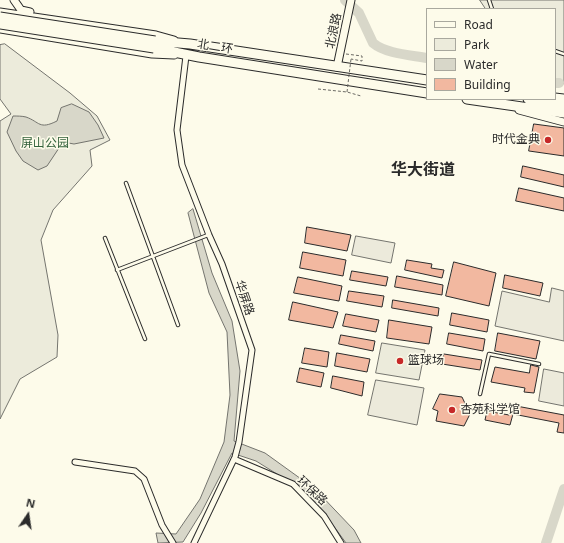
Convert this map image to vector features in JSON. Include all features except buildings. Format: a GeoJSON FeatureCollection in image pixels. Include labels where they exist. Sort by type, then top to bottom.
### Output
{"type":"FeatureCollection","features":[{"type":"Feature","properties":{"kind":"highway","name":"北二环"},"geometry":{"type":"LineString","coordinates":[[0,17],[154,45],[199,57],[426,93]]}},
{"type":"Feature","properties":{"kind":"highway","name":"北二环"},"geometry":{"type":"LineString","coordinates":[[0,24],[154,45],[190,44],[426,80]]}},
{"type":"Feature","properties":{"kind":"highway"},"geometry":{"type":"LineString","coordinates":[[473,100],[496,104],[529,102],[564,105]]}},
{"type":"Feature","properties":{"kind":"highway"},"geometry":{"type":"LineString","coordinates":[[529,102],[564,113]]}},
{"type":"Feature","properties":{"kind":"main road"},"geometry":{"type":"LineString","coordinates":[[14,0],[21,10],[73,23]]}},
{"type":"Feature","properties":{"kind":"main road","name":"北浪路"},"geometry":{"type":"LineString","coordinates":[[337,67],[351,0]]}},
{"type":"Feature","properties":{"kind":"main road"},"geometry":{"type":"LineString","coordinates":[[0,12],[156,35],[190,44]]}},
{"type":"Feature","properties":{"kind":"main road"},"geometry":{"type":"LineString","coordinates":[[38,36],[40,17]]}},
{"type":"Feature","properties":{"kind":"main road"},"geometry":{"type":"LineString","coordinates":[[2,31],[152,54],[199,57]]}},
{"type":"Feature","properties":{"kind":"main road"},"geometry":{"type":"LineString","coordinates":[[496,104],[564,122]]}},
{"type":"Feature","properties":{"kind":"street","name":"华屏路"},"geometry":{"type":"LineString","coordinates":[[186,56],[177,130],[182,165],[222,264],[252,350],[239,442],[235,458],[194,543]]}},
{"type":"Feature","properties":{"kind":"street","name":"环保路"},"geometry":{"type":"LineString","coordinates":[[235,458],[293,484],[324,516],[340,543]]}},
{"type":"Feature","properties":{"kind":"street"},"geometry":{"type":"LineString","coordinates":[[75,462],[135,471],[144,480],[162,525],[174,543]]}},
{"type":"Feature","properties":{"kind":"lane"},"geometry":{"type":"LineString","coordinates":[[126,183],[178,325]]}},
{"type":"Feature","properties":{"kind":"lane"},"geometry":{"type":"LineString","coordinates":[[117,270],[209,235]]}},
{"type":"Feature","properties":{"kind":"lane"},"geometry":{"type":"LineString","coordinates":[[105,238],[145,340]]}},
{"type":"Feature","properties":{"kind":"lane"},"geometry":{"type":"LineString","coordinates":[[480,394],[489,354],[539,364]]}},
{"type":"Feature","properties":{"kind":"path"},"geometry":{"type":"LineString","coordinates":[[346,54],[362,56],[362,61],[351,59],[347,92]]}},
{"type":"Feature","properties":{"kind":"path"},"geometry":{"type":"LineString","coordinates":[[318,89],[347,92],[361,96]]}},
{"type":"Feature","properties":{"kind":"green space"},"geometry":{"type":"Polygon","coordinates":[[[480,0],[564,0],[564,84],[556,80],[556,8],[485,8],[480,0]]]}},
{"type":"Feature","properties":{"kind":"green space","name":"屏山公园"},"geometry":{"type":"Polygon","coordinates":[[[5,44],[70,93],[97,116],[110,140],[90,150],[92,166],[53,210],[41,240],[58,335],[57,357],[20,379],[0,419],[0,121],[11,114],[0,99],[0,45],[5,44]]]}},
{"type":"Feature","properties":{"kind":"green space","name":"篮球场"},"geometry":{"type":"Polygon","coordinates":[[[382,343],[425,350],[419,380],[376,373],[382,343]]]}},
{"type":"Feature","properties":{"kind":"shaded area"},"geometry":{"type":"Polygon","coordinates":[[[356,236],[395,243],[391,263],[352,255],[356,236]]]}},
{"type":"Feature","properties":{"kind":"shaded area"},"geometry":{"type":"Polygon","coordinates":[[[552,288],[564,291],[564,341],[495,326],[502,291],[549,302],[552,288]]]}},
{"type":"Feature","properties":{"kind":"shaded area"},"geometry":{"type":"Polygon","coordinates":[[[544,369],[564,373],[564,406],[539,401],[544,369]]]}},
{"type":"Feature","properties":{"kind":"shaded area"},"geometry":{"type":"Polygon","coordinates":[[[376,380],[424,388],[417,425],[368,415],[376,380]]]}},
{"type":"Feature","properties":{"kind":"water"},"geometry":{"type":"Polygon","coordinates":[[[72,104],[89,112],[98,125],[104,138],[74,144],[63,142],[47,166],[38,170],[23,161],[16,151],[7,132],[13,116],[26,117],[40,124],[47,125],[57,121],[61,108],[72,104]]]}},
{"type":"Feature","properties":{"kind":"water"},"geometry":{"type":"Polygon","coordinates":[[[193,209],[212,273],[232,321],[240,371],[234,441],[265,453],[315,489],[354,530],[361,543],[346,543],[322,510],[301,489],[256,461],[232,453],[201,513],[183,542],[158,543],[156,533],[176,534],[200,499],[224,442],[230,395],[227,332],[209,293],[188,213],[193,209]]]}},
{"type":"Feature","properties":{"kind":"waterway"},"geometry":{"type":"LineString","coordinates":[[345,0],[359,13],[373,43],[378,47],[392,52],[426,58]]}},
{"type":"Feature","properties":{"kind":"waterway"},"geometry":{"type":"LineString","coordinates":[[546,543],[564,489]]}},
{"type":"Feature","properties":{"kind":"place","name":"时代金典"},"geometry":{"type":"Point","coordinates":[548,140]}},
{"type":"Feature","properties":{"kind":"place","name":"篮球场"},"geometry":{"type":"Point","coordinates":[400,361]}},
{"type":"Feature","properties":{"kind":"place","name":"杏苑科学馆"},"geometry":{"type":"Point","coordinates":[452,410]}},
{"type":"Feature","properties":{"kind":"district","name":"华大街道"},"geometry":{"type":"Point","coordinates":[423,170]}}]}
